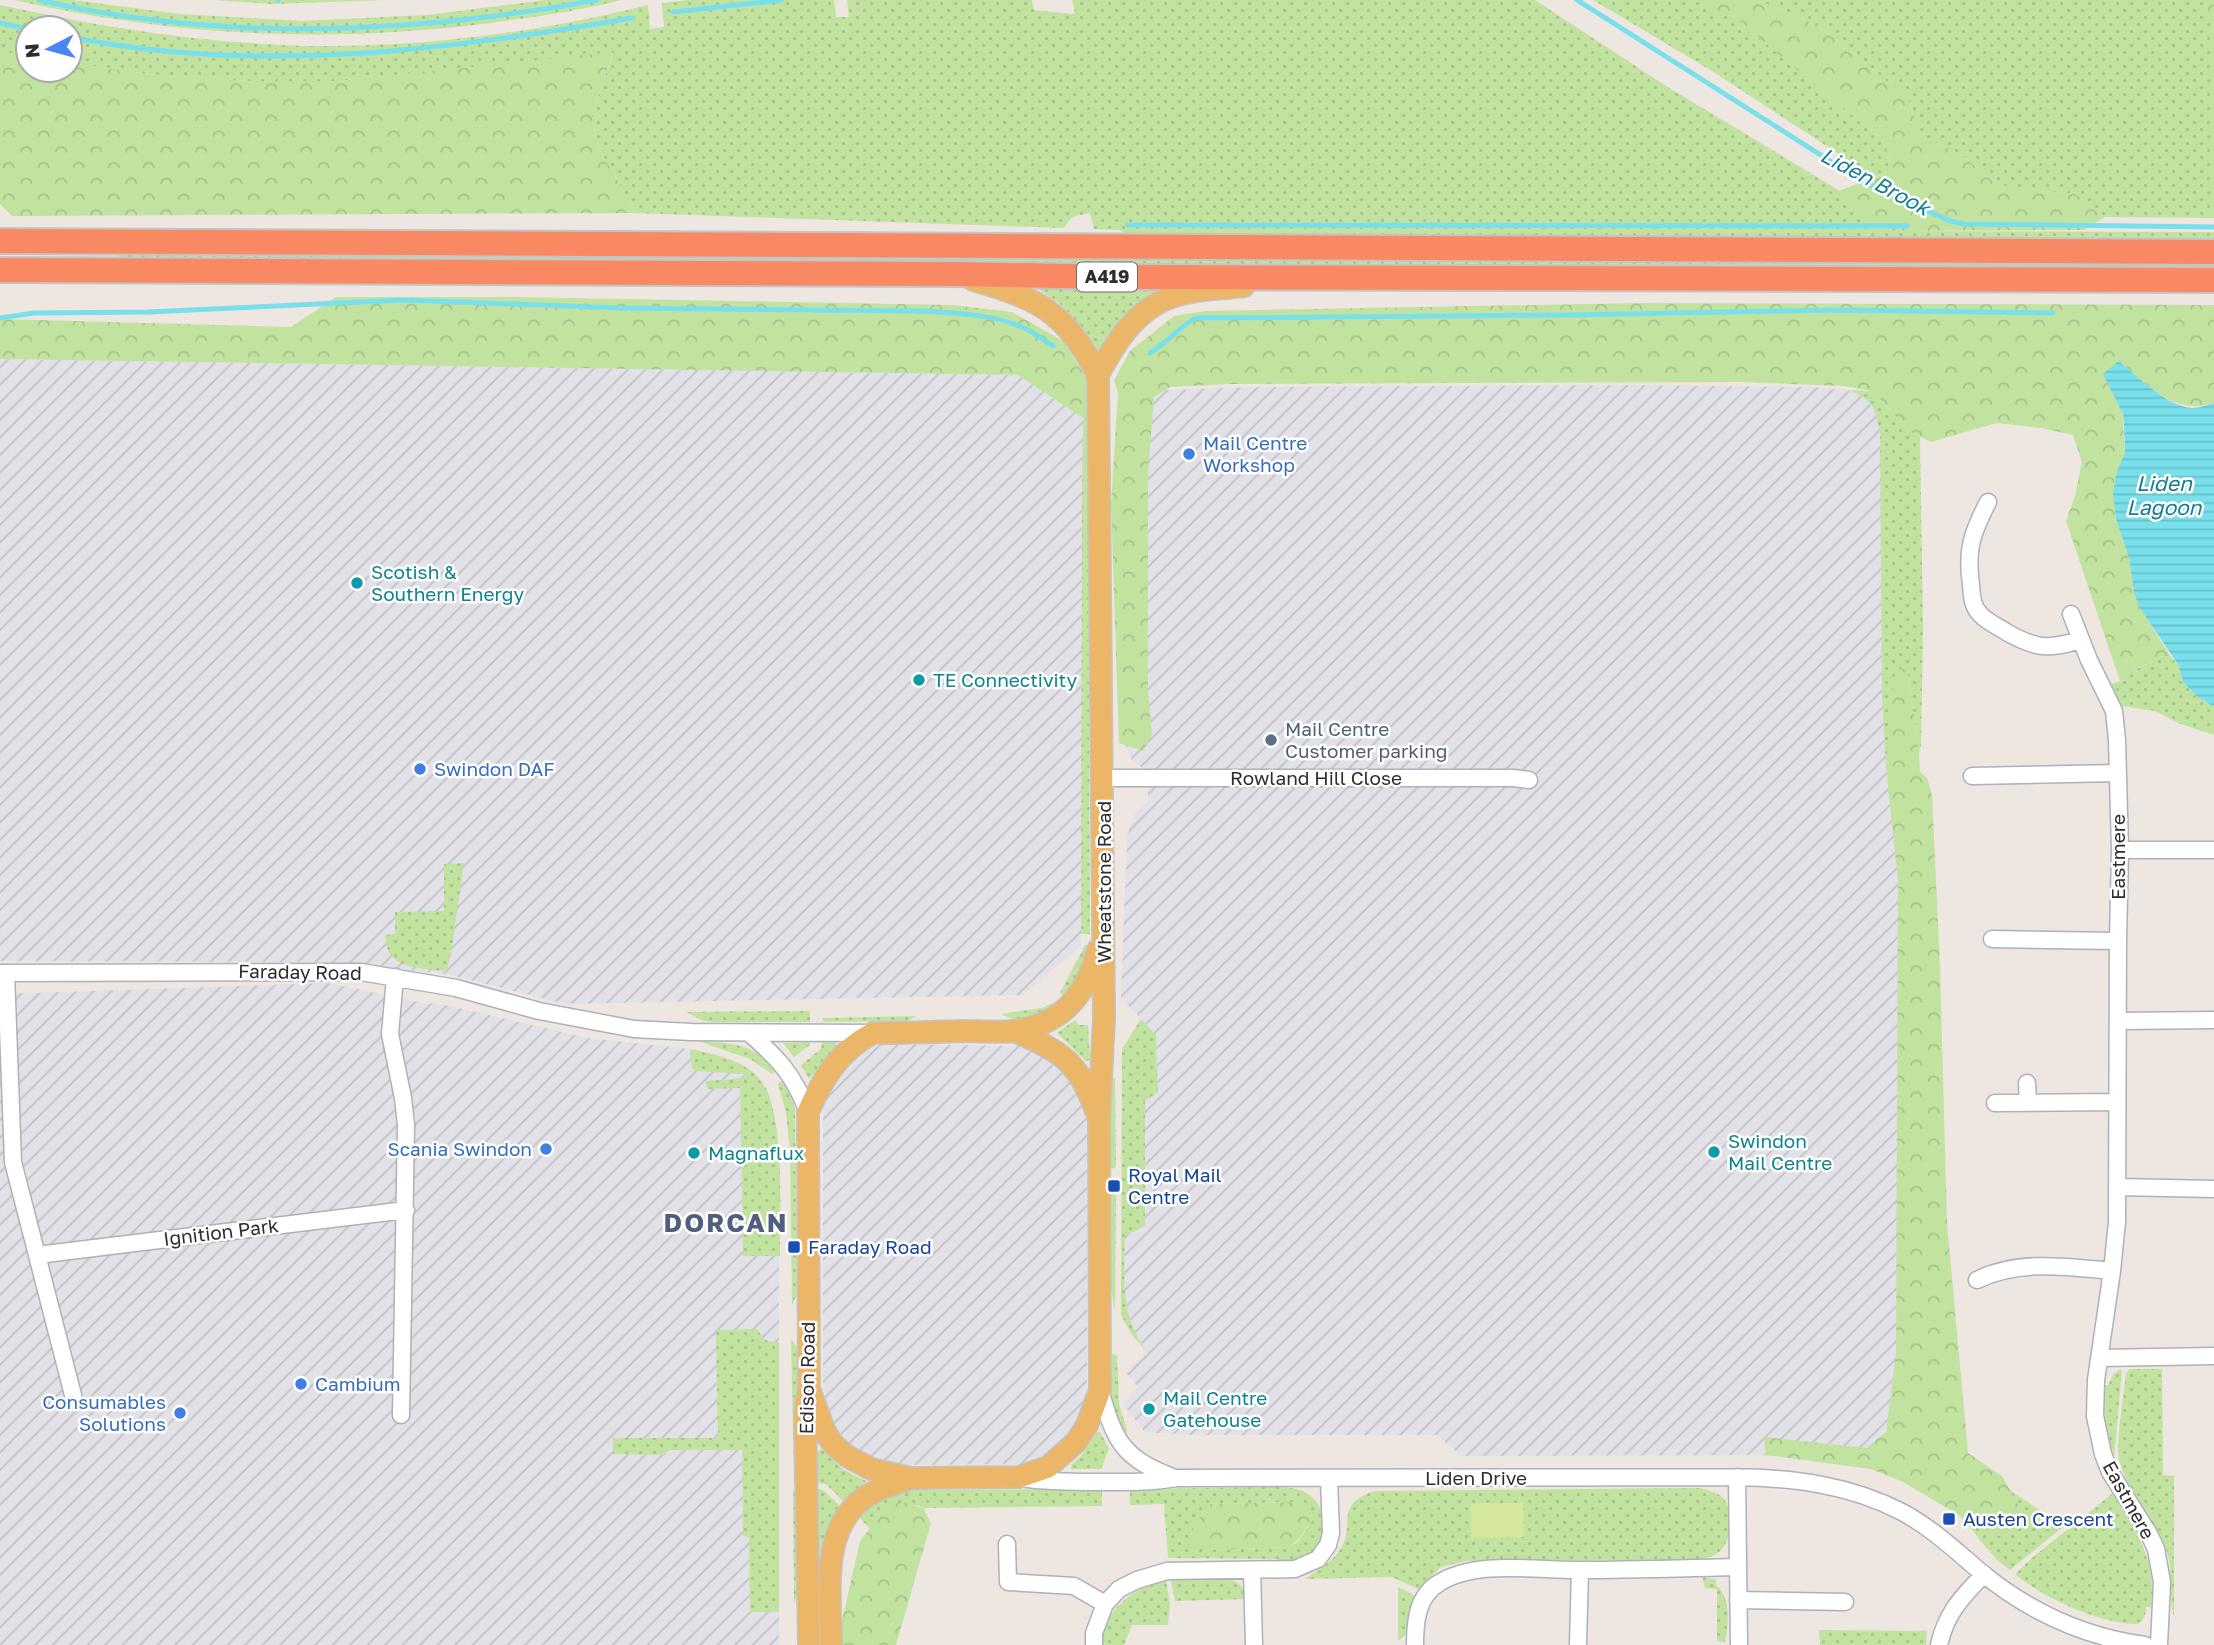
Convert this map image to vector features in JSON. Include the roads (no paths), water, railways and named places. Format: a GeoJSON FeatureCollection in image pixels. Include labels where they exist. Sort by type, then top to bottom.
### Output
{"type":"FeatureCollection","features":[{"type":"Feature","properties":{"kind":"highway","name":"A419"},"geometry":{"type":"LineString","coordinates":[[0,241],[2214,252]]}},
{"type":"Feature","properties":{"kind":"highway","name":"A419"},"geometry":{"type":"LineString","coordinates":[[0,270],[2214,280]]}},
{"type":"Feature","properties":{"kind":"main road"},"geometry":{"type":"LineString","coordinates":[[953,274],[1018,293],[1049,310],[1075,335],[1098,375],[1127,328],[1151,307],[1164,300],[1179,295],[1311,276]]}},
{"type":"Feature","properties":{"kind":"main road","name":"Wheatstone Road"},"geometry":{"type":"LineString","coordinates":[[1019,1477],[1048,1467],[1069,1450],[1087,1425],[1100,1390],[1100,1119],[1104,1044],[1098,375]]}},
{"type":"Feature","properties":{"kind":"main road","name":"Faraday Road"},"geometry":{"type":"LineString","coordinates":[[873,1033],[1014,1031],[1056,1015],[1075,1000],[1090,977],[1103,931]]}},
{"type":"Feature","properties":{"kind":"main road","name":"Faraday Road"},"geometry":{"type":"LineString","coordinates":[[1014,1031],[1046,1045],[1070,1062],[1082,1077],[1100,1119]]}},
{"type":"Feature","properties":{"kind":"main road","name":"Edison Road"},"geometry":{"type":"LineString","coordinates":[[809,1645],[804,1409],[809,1388],[808,1112],[821,1083],[834,1064],[857,1041],[873,1033]]}},
{"type":"Feature","properties":{"kind":"main road","name":"Liden Drive"},"geometry":{"type":"LineString","coordinates":[[809,1388],[825,1432],[833,1444],[847,1457],[871,1469],[911,1478],[1019,1477]]}},
{"type":"Feature","properties":{"kind":"main road"},"geometry":{"type":"LineString","coordinates":[[831,1645],[831,1556],[836,1535],[847,1515],[865,1498],[911,1478]]}},
{"type":"Feature","properties":{"kind":"street"},"geometry":{"type":"LineString","coordinates":[[1988,502],[1974,530],[1969,549],[1968,568],[1975,608],[1982,617],[2039,646],[2054,648],[2081,640]]}},
{"type":"Feature","properties":{"kind":"street","name":"Eastmere"},"geometry":{"type":"LineString","coordinates":[[2071,614],[2114,711],[2117,740],[2120,850],[2118,1187],[2112,1271],[2099,1358],[2095,1416],[2103,1454],[2118,1487],[2149,1534],[2160,1566],[2159,1645]]}},
{"type":"Feature","properties":{"kind":"street"},"geometry":{"type":"LineString","coordinates":[[1972,776],[2117,773]]}},
{"type":"Feature","properties":{"kind":"street","name":"Rowland Hill Close"},"geometry":{"type":"LineString","coordinates":[[1103,778],[1529,780]]}},
{"type":"Feature","properties":{"kind":"street"},"geometry":{"type":"LineString","coordinates":[[2120,850],[2214,850]]}},
{"type":"Feature","properties":{"kind":"street"},"geometry":{"type":"LineString","coordinates":[[1992,939],[2118,941]]}},
{"type":"Feature","properties":{"kind":"street","name":"Faraday Road"},"geometry":{"type":"LineString","coordinates":[[3,973],[341,971],[456,988],[539,1011],[624,1028],[691,1032],[873,1033]]}},
{"type":"Feature","properties":{"kind":"street"},"geometry":{"type":"LineString","coordinates":[[3,973],[10,1146],[74,1399]]}},
{"type":"Feature","properties":{"kind":"street"},"geometry":{"type":"LineString","coordinates":[[395,977],[390,1034],[404,1098],[406,1125],[401,1415]]}},
{"type":"Feature","properties":{"kind":"street"},"geometry":{"type":"LineString","coordinates":[[2119,1021],[2214,1020]]}},
{"type":"Feature","properties":{"kind":"street","name":"Edison Road"},"geometry":{"type":"LineString","coordinates":[[749,1032],[787,1069],[808,1112]]}},
{"type":"Feature","properties":{"kind":"street"},"geometry":{"type":"LineString","coordinates":[[2027,1083],[2028,1103]]}},
{"type":"Feature","properties":{"kind":"street"},"geometry":{"type":"LineString","coordinates":[[1995,1103],[2117,1102]]}},
{"type":"Feature","properties":{"kind":"street"},"geometry":{"type":"LineString","coordinates":[[2118,1187],[2214,1189]]}},
{"type":"Feature","properties":{"kind":"street","name":"Ignition Park"},"geometry":{"type":"LineString","coordinates":[[37,1255],[406,1210]]}},
{"type":"Feature","properties":{"kind":"street"},"geometry":{"type":"LineString","coordinates":[[1977,1280],[2001,1270],[2033,1266],[2112,1271]]}},
{"type":"Feature","properties":{"kind":"street"},"geometry":{"type":"LineString","coordinates":[[2099,1358],[2214,1356]]}},
{"type":"Feature","properties":{"kind":"street","name":"Wheatstone Road"},"geometry":{"type":"LineString","coordinates":[[1100,1390],[1111,1428],[1124,1449],[1151,1469],[1177,1479]]}},
{"type":"Feature","properties":{"kind":"street","name":"Liden Drive"},"geometry":{"type":"LineString","coordinates":[[1019,1477],[1037,1481],[1077,1482],[1157,1482],[1177,1479],[1737,1477],[1814,1482],[1866,1496],[1901,1511],[1920,1522],[2016,1597],[2073,1628],[2102,1638],[2146,1645]]}},
{"type":"Feature","properties":{"kind":"street"},"geometry":{"type":"LineString","coordinates":[[1737,1477],[1739,1645]]}},
{"type":"Feature","properties":{"kind":"street"},"geometry":{"type":"LineString","coordinates":[[1094,1645],[1094,1633],[1105,1604],[1119,1589],[1149,1576],[1167,1571],[1304,1567],[1318,1559],[1328,1545],[1332,1521],[1329,1479]]}},
{"type":"Feature","properties":{"kind":"street"},"geometry":{"type":"LineString","coordinates":[[1007,1544],[1008,1582],[1074,1586],[1105,1604]]}},
{"type":"Feature","properties":{"kind":"street"},"geometry":{"type":"LineString","coordinates":[[1415,1645],[1419,1610],[1428,1591],[1460,1573],[1486,1569],[1738,1567]]}},
{"type":"Feature","properties":{"kind":"street"},"geometry":{"type":"LineString","coordinates":[[1252,1570],[1254,1645]]}},
{"type":"Feature","properties":{"kind":"street"},"geometry":{"type":"LineString","coordinates":[[1578,1645],[1580,1570]]}},
{"type":"Feature","properties":{"kind":"street"},"geometry":{"type":"LineString","coordinates":[[1939,1645],[1945,1621],[1984,1574]]}},
{"type":"Feature","properties":{"kind":"street"},"geometry":{"type":"LineString","coordinates":[[1738,1600],[1845,1602]]}},
{"type":"Feature","properties":{"kind":"water","name":"Liden Lagoon"},"geometry":{"type":"Polygon","coordinates":[[[2119,361],[2153,390],[2173,402],[2192,408],[2214,403],[2214,707],[2198,697],[2183,682],[2179,666],[2139,607],[2134,592],[2129,558],[2116,519],[2113,493],[2117,471],[2125,453],[2123,414],[2103,374],[2119,361]]]}},
{"type":"Feature","properties":{"kind":"waterway"},"geometry":{"type":"LineString","coordinates":[[39,0],[177,22],[318,28],[458,20],[597,0]]}},
{"type":"Feature","properties":{"kind":"waterway"},"geometry":{"type":"LineString","coordinates":[[673,12],[782,0]]}},
{"type":"Feature","properties":{"kind":"waterway","name":"Liden Brook"},"geometry":{"type":"LineString","coordinates":[[1577,0],[1860,180],[1950,221],[1964,224],[2214,227]]}},
{"type":"Feature","properties":{"kind":"waterway"},"geometry":{"type":"LineString","coordinates":[[84,39],[211,55],[352,54],[492,40],[632,18]]}},
{"type":"Feature","properties":{"kind":"waterway"},"geometry":{"type":"LineString","coordinates":[[0,23],[14,26]]}},
{"type":"Feature","properties":{"kind":"waterway"},"geometry":{"type":"LineString","coordinates":[[1128,225],[1907,226]]}},
{"type":"Feature","properties":{"kind":"waterway"},"geometry":{"type":"LineString","coordinates":[[0,318],[34,313],[148,312],[404,300],[620,308],[914,311],[956,313],[1012,323],[1053,346]]}},
{"type":"Feature","properties":{"kind":"waterway"},"geometry":{"type":"LineString","coordinates":[[1150,353],[1195,318],[1836,310],[2053,313]]}},
{"type":"Feature","properties":{"kind":"place","name":"Mail Centre Workshop"},"geometry":{"type":"Point","coordinates":[1189,454]}},
{"type":"Feature","properties":{"kind":"place","name":"Scotish & Southern Energy"},"geometry":{"type":"Point","coordinates":[357,583]}},
{"type":"Feature","properties":{"kind":"place","name":"TE Connectivity"},"geometry":{"type":"Point","coordinates":[919,680]}},
{"type":"Feature","properties":{"kind":"place","name":"Mail Centre Customer parking"},"geometry":{"type":"Point","coordinates":[1271,740]}},
{"type":"Feature","properties":{"kind":"place","name":"Swindon DAF"},"geometry":{"type":"Point","coordinates":[420,769]}},
{"type":"Feature","properties":{"kind":"place","name":"Scania Swindon"},"geometry":{"type":"Point","coordinates":[546,1149]}},
{"type":"Feature","properties":{"kind":"place","name":"Swindon Mail Centre"},"geometry":{"type":"Point","coordinates":[1714,1152]}},
{"type":"Feature","properties":{"kind":"place","name":"Magnaflux"},"geometry":{"type":"Point","coordinates":[694,1153]}},
{"type":"Feature","properties":{"kind":"place","name":"Royal Mail Centre"},"geometry":{"type":"Point","coordinates":[1114,1186]}},
{"type":"Feature","properties":{"kind":"place","name":"Faraday Road"},"geometry":{"type":"Point","coordinates":[794,1247]}},
{"type":"Feature","properties":{"kind":"place","name":"Cambium"},"geometry":{"type":"Point","coordinates":[301,1384]}},
{"type":"Feature","properties":{"kind":"place","name":"Mail Centre Gatehouse"},"geometry":{"type":"Point","coordinates":[1149,1409]}},
{"type":"Feature","properties":{"kind":"place","name":"Consumables Solutions"},"geometry":{"type":"Point","coordinates":[180,1413]}},
{"type":"Feature","properties":{"kind":"place","name":"Austen Crescent"},"geometry":{"type":"Point","coordinates":[1949,1519]}},
{"type":"Feature","properties":{"kind":"district","name":"DORCAN"},"geometry":{"type":"Point","coordinates":[726,1223]}}]}
